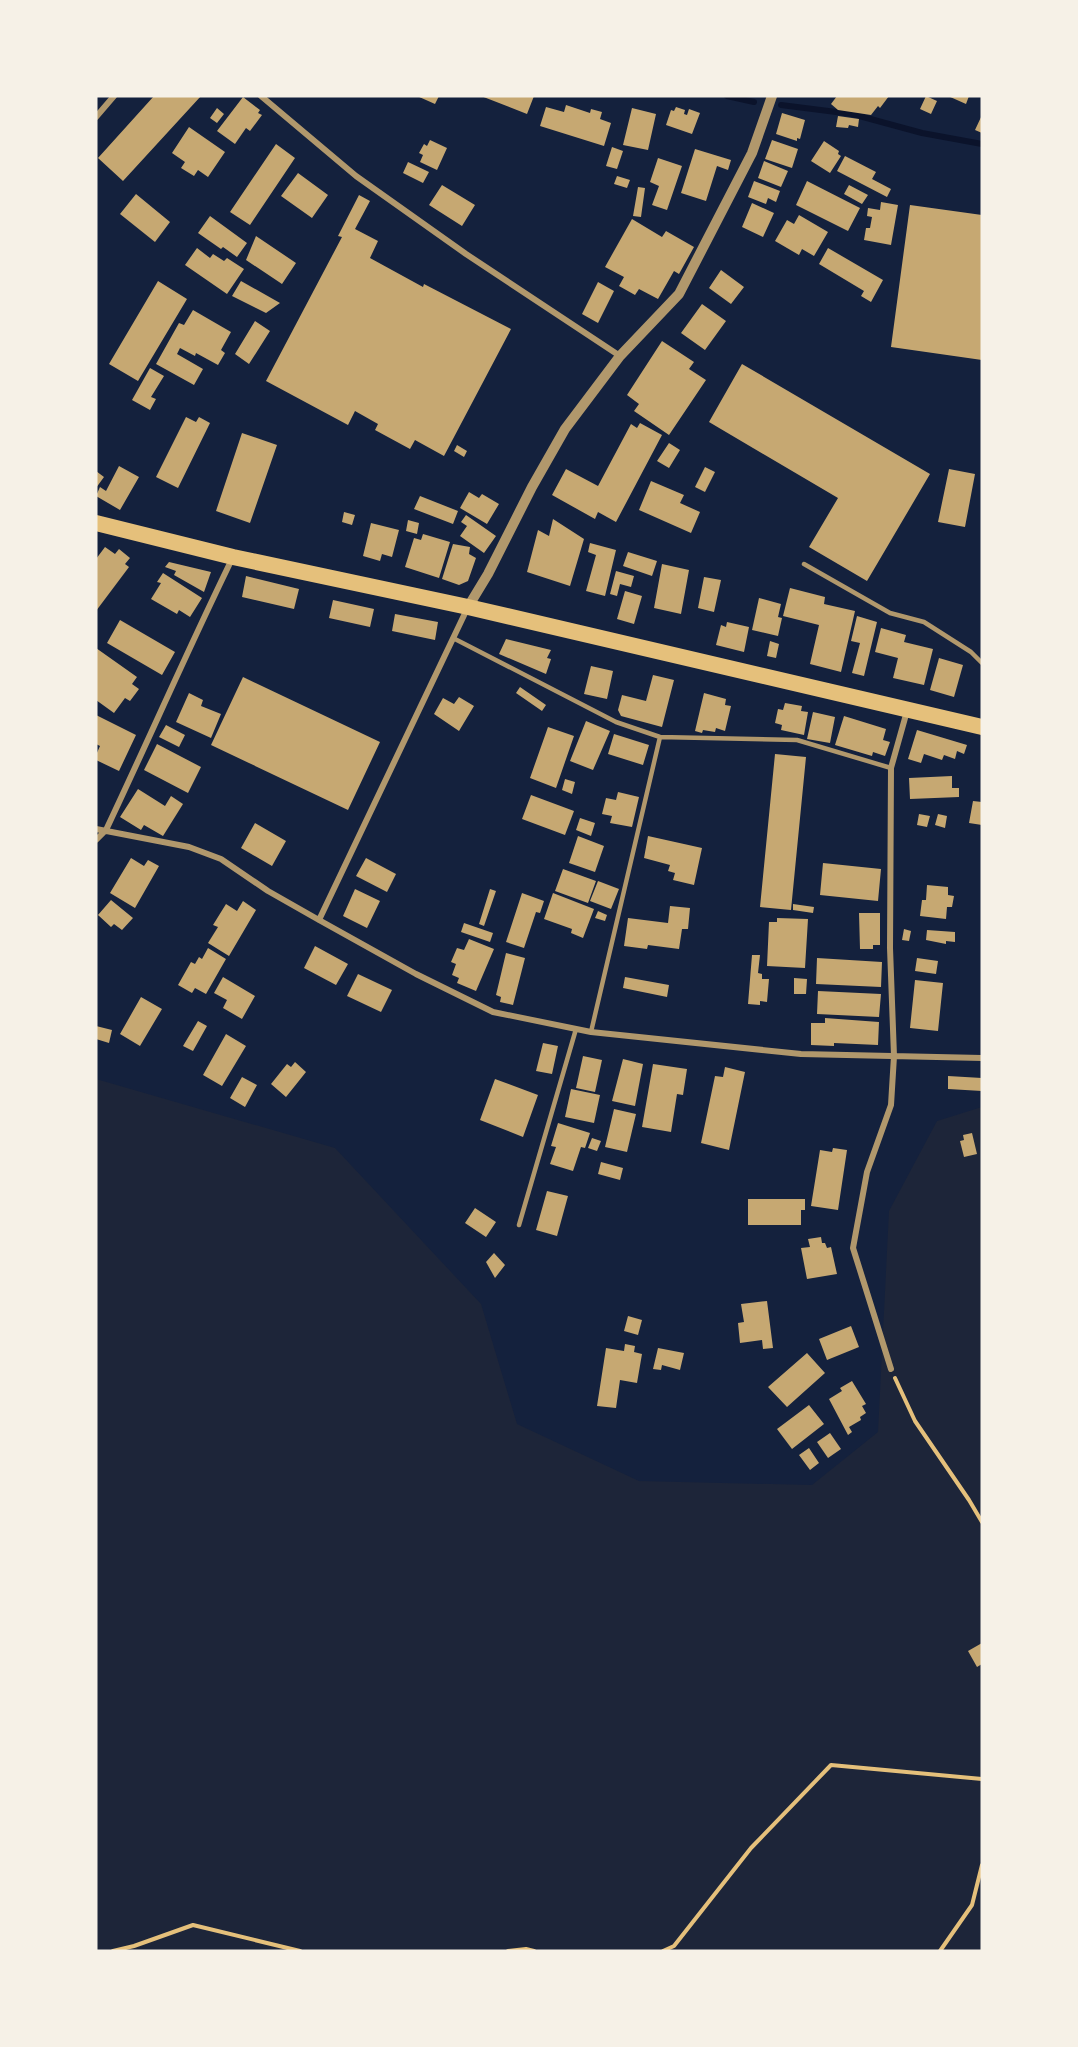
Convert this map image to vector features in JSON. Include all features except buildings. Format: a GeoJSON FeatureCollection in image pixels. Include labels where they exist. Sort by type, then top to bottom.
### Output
{"type":"FeatureCollection","features":[{"type":"Feature","properties":{"kind":"highway"},"geometry":{"type":"LineString","coordinates":[[96,523],[233,557],[468,608],[982,728]]}},
{"type":"Feature","properties":{"kind":"street"},"geometry":{"type":"LineString","coordinates":[[96,117],[114,96]]}},
{"type":"Feature","properties":{"kind":"street"},"geometry":{"type":"LineString","coordinates":[[261,96],[356,176],[466,254],[620,356]]}},
{"type":"Feature","properties":{"kind":"street"},"geometry":{"type":"LineString","coordinates":[[319,920],[453,638],[532,487],[565,429],[620,356],[679,294],[752,153],[772,96]]}},
{"type":"Feature","properties":{"kind":"street"},"geometry":{"type":"LineString","coordinates":[[96,840],[106,830],[233,557]]}},
{"type":"Feature","properties":{"kind":"street"},"geometry":{"type":"LineString","coordinates":[[891,1369],[853,1248],[867,1172],[891,1105],[894,1056],[890,948],[891,768],[907,711]]}},
{"type":"Feature","properties":{"kind":"street"},"geometry":{"type":"LineString","coordinates":[[96,830],[189,847],[221,859],[268,891],[319,920],[416,974],[493,1012],[591,1032],[801,1054],[982,1058]]}},
{"type":"Feature","properties":{"kind":"lane"},"geometry":{"type":"LineString","coordinates":[[804,564],[890,613],[924,622],[970,652],[982,663]]}},
{"type":"Feature","properties":{"kind":"lane"},"geometry":{"type":"LineString","coordinates":[[453,638],[616,722],[660,737],[797,740],[891,768]]}},
{"type":"Feature","properties":{"kind":"lane"},"geometry":{"type":"LineString","coordinates":[[591,1032],[660,737]]}},
{"type":"Feature","properties":{"kind":"lane"},"geometry":{"type":"LineString","coordinates":[[519,1225],[576,1029]]}},
{"type":"Feature","properties":{"kind":"path"},"geometry":{"type":"LineString","coordinates":[[891,1369],[915,1421],[982,1522]]}},
{"type":"Feature","properties":{"kind":"path"},"geometry":{"type":"LineString","coordinates":[[663,1951],[674,1946],[751,1848],[831,1765],[982,1779]]}},
{"type":"Feature","properties":{"kind":"path"},"geometry":{"type":"LineString","coordinates":[[940,1951],[972,1905],[982,1864]]}},
{"type":"Feature","properties":{"kind":"path"},"geometry":{"type":"LineString","coordinates":[[113,1951],[193,1925],[300,1951]]}},
{"type":"Feature","properties":{"kind":"path"},"geometry":{"type":"LineString","coordinates":[[508,1951],[526,1949],[534,1951]]}},
{"type":"Feature","properties":{"kind":"shaded area"},"geometry":{"type":"Polygon","coordinates":[[[96,1079],[335,1148],[481,1304],[517,1424],[639,1481],[812,1485],[878,1432],[889,1211],[937,1121],[982,1107],[982,1951],[96,1951],[96,1079]]]}},
{"type":"Feature","properties":{"kind":"waterway"},"geometry":{"type":"LineString","coordinates":[[727,96],[754,102]]}},
{"type":"Feature","properties":{"kind":"waterway"},"geometry":{"type":"LineString","coordinates":[[781,105],[852,114],[922,133],[982,144]]}}]}
